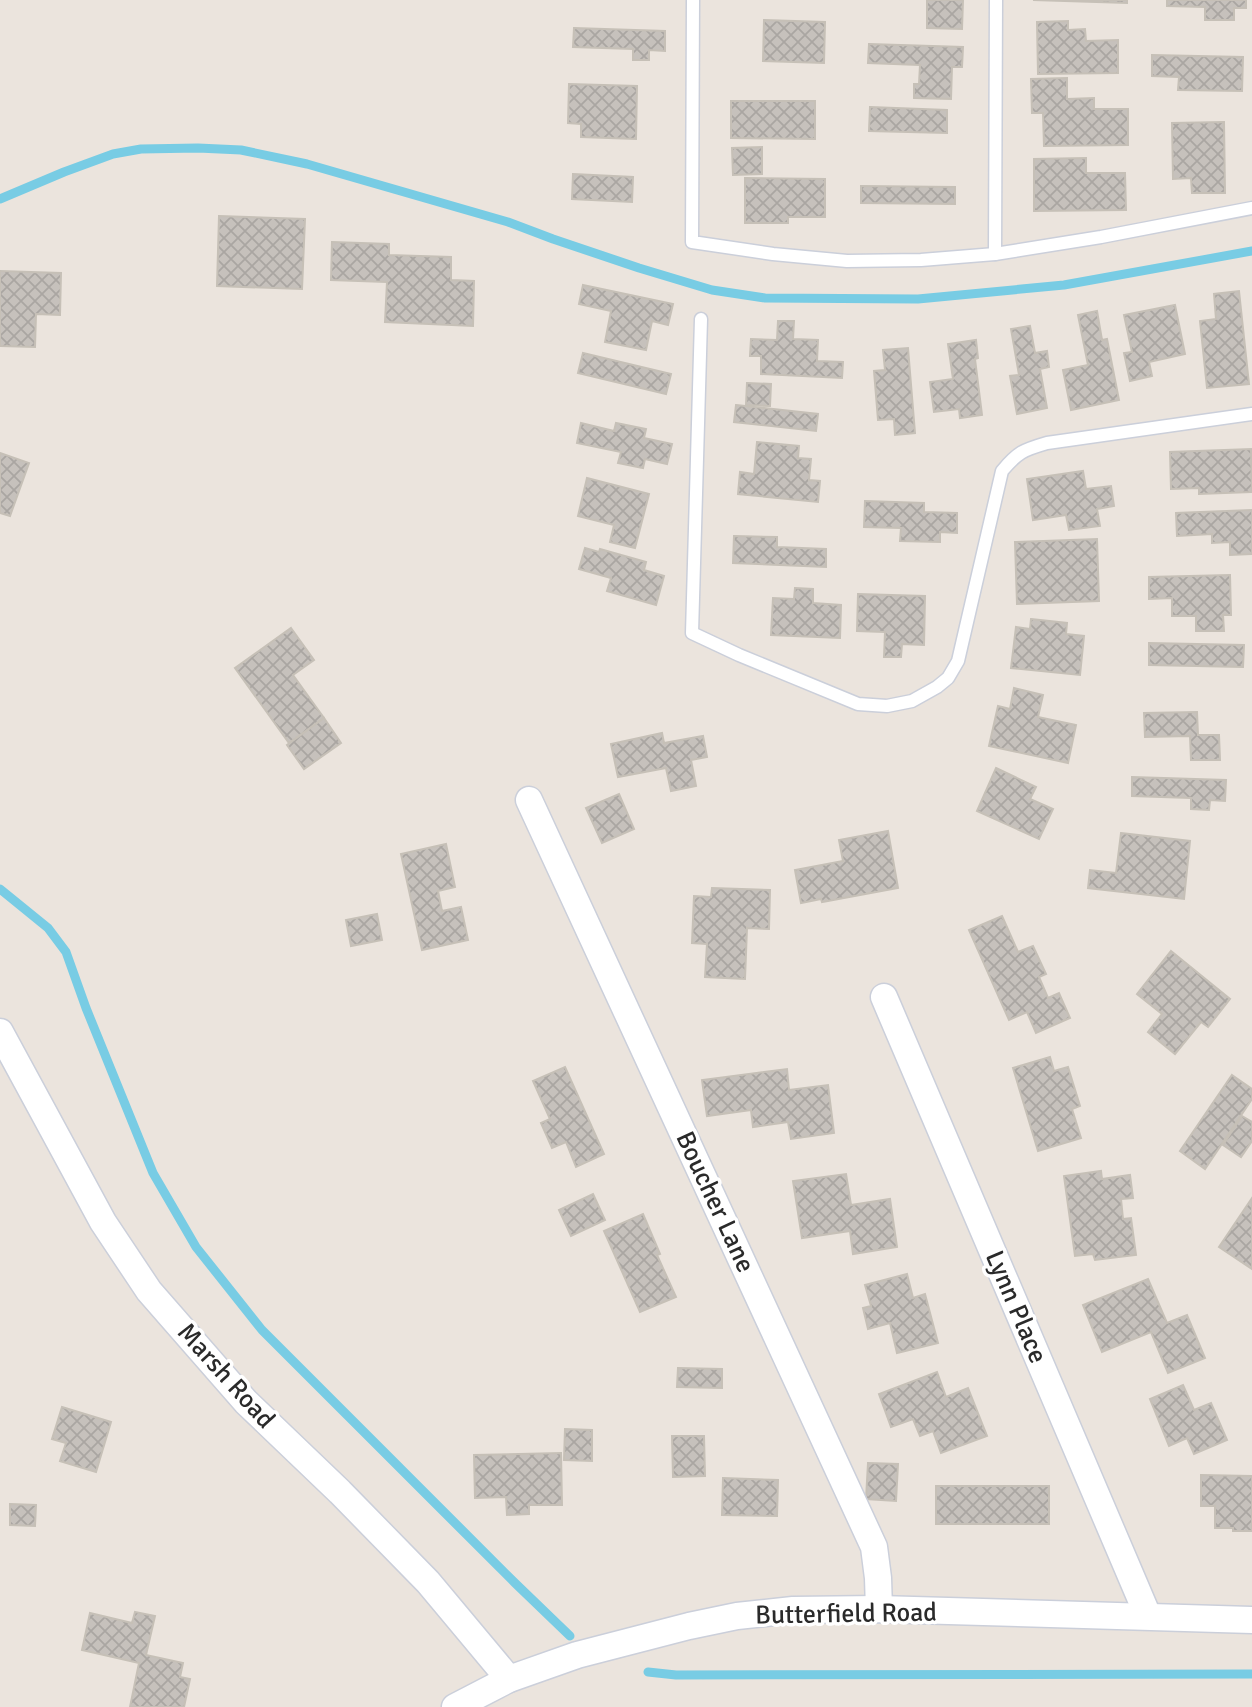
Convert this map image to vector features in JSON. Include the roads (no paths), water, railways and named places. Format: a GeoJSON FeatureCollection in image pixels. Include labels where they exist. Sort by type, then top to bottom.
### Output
{"type":"FeatureCollection","features":[{"type":"Feature","properties":{"kind":"street","name":"Boucher Lane"},"geometry":{"type":"LineString","coordinates":[[529,800],[874,1547],[879,1609]]}},
{"type":"Feature","properties":{"kind":"street","name":"Lynn Place"},"geometry":{"type":"LineString","coordinates":[[884,997],[1148,1616]]}},
{"type":"Feature","properties":{"kind":"street","name":"Marsh Road"},"geometry":{"type":"LineString","coordinates":[[0,1032],[103,1222],[149,1291],[246,1402],[340,1492],[428,1582],[509,1679]]}},
{"type":"Feature","properties":{"kind":"street","name":"Butterfield Road"},"geometry":{"type":"LineString","coordinates":[[455,1707],[509,1679],[577,1655],[737,1616],[793,1611],[879,1609],[1252,1620]]}},
{"type":"Feature","properties":{"kind":"lane"},"geometry":{"type":"LineString","coordinates":[[693,0],[692,242],[847,261],[921,260],[995,254],[1252,208]]}},
{"type":"Feature","properties":{"kind":"lane"},"geometry":{"type":"LineString","coordinates":[[995,254],[996,0]]}},
{"type":"Feature","properties":{"kind":"lane"},"geometry":{"type":"LineString","coordinates":[[701,319],[692,633],[858,704],[887,706],[912,701],[948,678],[958,661],[1002,471],[1014,457],[1047,443],[1252,414]]}},
{"type":"Feature","properties":{"kind":"waterway"},"geometry":{"type":"LineString","coordinates":[[0,199],[113,154],[141,149],[241,150],[307,164],[508,222],[639,268],[712,290],[765,298],[918,299],[1064,285],[1252,251]]}},
{"type":"Feature","properties":{"kind":"waterway"},"geometry":{"type":"LineString","coordinates":[[0,889],[48,928],[66,952],[153,1173],[196,1247],[262,1330],[570,1636]]}},
{"type":"Feature","properties":{"kind":"waterway"},"geometry":{"type":"LineString","coordinates":[[648,1672],[676,1675],[1252,1674]]}}]}
